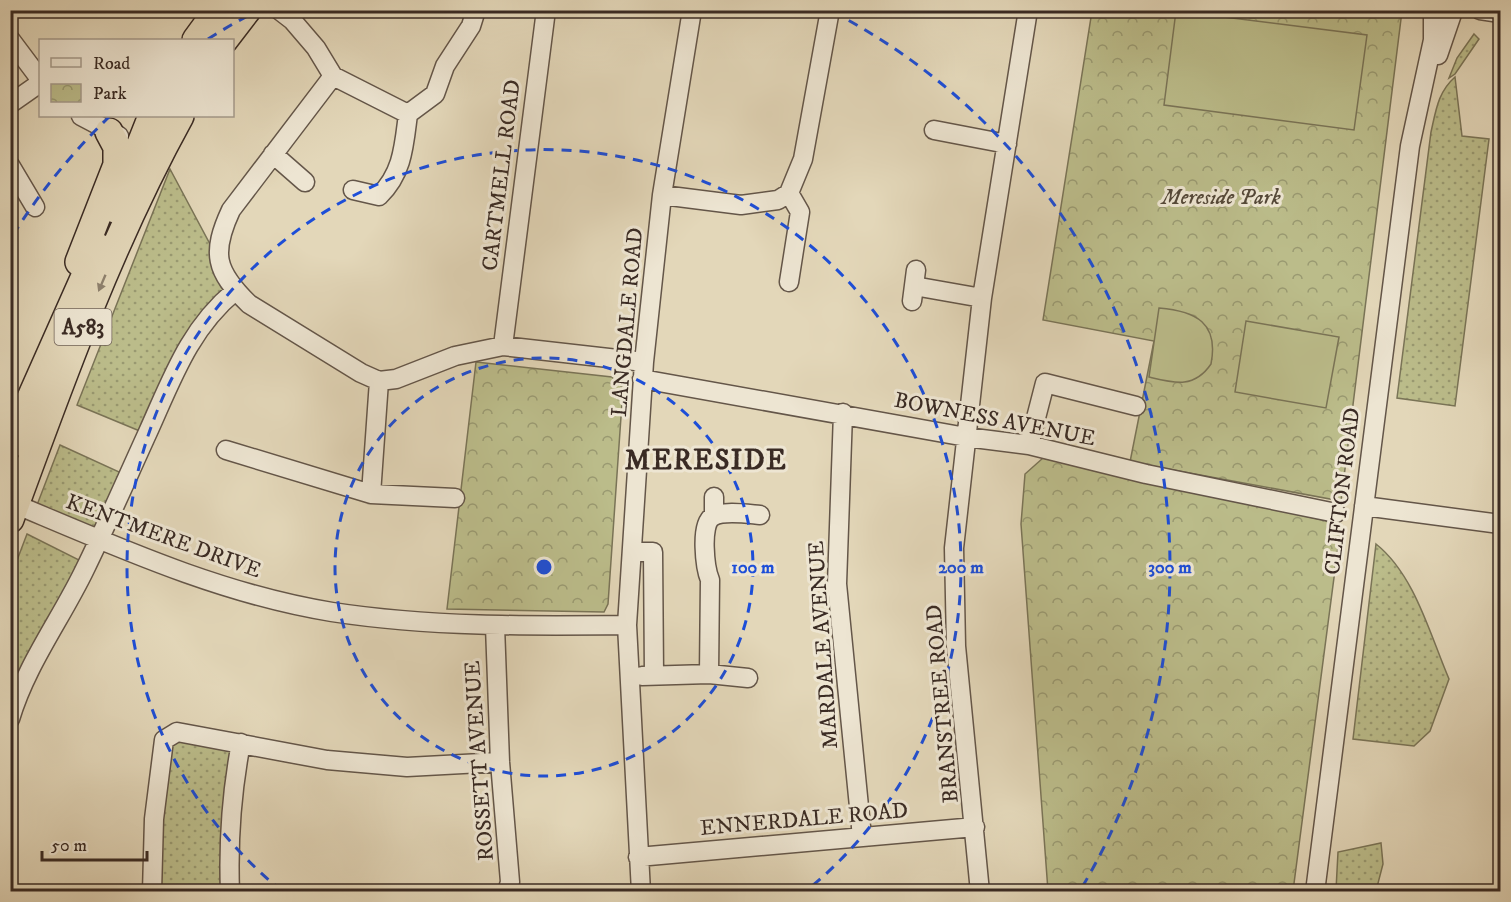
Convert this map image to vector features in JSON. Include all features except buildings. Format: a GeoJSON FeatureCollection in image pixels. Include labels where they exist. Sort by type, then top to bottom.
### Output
{"type":"FeatureCollection","features":[{"type":"Feature","properties":{"kind":"highway"},"geometry":{"type":"LineString","coordinates":[[197,39],[218,10]]}},
{"type":"Feature","properties":{"kind":"highway"},"geometry":{"type":"LineString","coordinates":[[225,39],[247,10]]}},
{"type":"Feature","properties":{"kind":"highway","name":"A583"},"geometry":{"type":"LineString","coordinates":[[12,509],[149,148],[152,117]]}},
{"type":"Feature","properties":{"kind":"highway","name":"A583"},"geometry":{"type":"LineString","coordinates":[[10,445],[121,195],[149,148],[179,117]]}},
{"type":"Feature","properties":{"kind":"highway","name":"A583"},"geometry":{"type":"LineString","coordinates":[[81,284],[79,261],[117,165],[117,147],[109,132]]}},
{"type":"Feature","properties":{"kind":"street"},"geometry":{"type":"LineString","coordinates":[[279,10],[292,20],[316,48],[333,76],[408,114]]}},
{"type":"Feature","properties":{"kind":"street"},"geometry":{"type":"LineString","coordinates":[[353,190],[379,196],[392,184],[403,157],[408,114],[435,94],[445,66],[471,26],[476,10]]}},
{"type":"Feature","properties":{"kind":"street","name":"CARTMELL ROAD"},"geometry":{"type":"LineString","coordinates":[[502,346],[546,10]]}},
{"type":"Feature","properties":{"kind":"street","name":"LANGDALE ROAD"},"geometry":{"type":"LineString","coordinates":[[641,891],[627,626],[643,371],[662,195],[692,10]]}},
{"type":"Feature","properties":{"kind":"street"},"geometry":{"type":"LineString","coordinates":[[662,195],[741,205],[778,200],[789,193],[803,159],[830,10]]}},
{"type":"Feature","properties":{"kind":"street","name":"BRANSTREE ROAD"},"geometry":{"type":"LineString","coordinates":[[980,891],[956,635],[954,548],[982,298],[1028,10]]}},
{"type":"Feature","properties":{"kind":"street"},"geometry":{"type":"LineString","coordinates":[[1480,10],[1500,13]]}},
{"type":"Feature","properties":{"kind":"street","name":"CLIFTON ROAD"},"geometry":{"type":"LineString","coordinates":[[1315,891],[1410,146],[1444,11]]}},
{"type":"Feature","properties":{"kind":"street"},"geometry":{"type":"LineString","coordinates":[[10,39],[39,80]]}},
{"type":"Feature","properties":{"kind":"street"},"geometry":{"type":"LineString","coordinates":[[333,76],[231,210],[217,244],[219,261],[235,291],[249,304],[361,373],[379,381],[371,494]]}},
{"type":"Feature","properties":{"kind":"street"},"geometry":{"type":"LineString","coordinates":[[10,104],[39,82]]}},
{"type":"Feature","properties":{"kind":"street"},"geometry":{"type":"LineString","coordinates":[[83,117],[109,132],[149,148]]}},
{"type":"Feature","properties":{"kind":"street"},"geometry":{"type":"LineString","coordinates":[[934,130],[1007,144]]}},
{"type":"Feature","properties":{"kind":"street"},"geometry":{"type":"LineString","coordinates":[[273,154],[305,182]]}},
{"type":"Feature","properties":{"kind":"street"},"geometry":{"type":"LineString","coordinates":[[10,165],[35,207]]}},
{"type":"Feature","properties":{"kind":"street"},"geometry":{"type":"LineString","coordinates":[[789,193],[800,212],[789,282]]}},
{"type":"Feature","properties":{"kind":"street"},"geometry":{"type":"LineString","coordinates":[[914,286],[982,298]]}},
{"type":"Feature","properties":{"kind":"street"},"geometry":{"type":"LineString","coordinates":[[10,719],[36,659],[99,541],[189,342],[219,304],[235,291]]}},
{"type":"Feature","properties":{"kind":"street","name":"BOWNESS AVENUE"},"geometry":{"type":"LineString","coordinates":[[379,381],[396,379],[455,357],[502,346],[643,371],[966,437],[1029,445],[1146,474],[1336,513]]}},
{"type":"Feature","properties":{"kind":"street"},"geometry":{"type":"LineString","coordinates":[[1029,445],[1038,381],[1136,406]]}},
{"type":"Feature","properties":{"kind":"street","name":"MARDALE AVENUE"},"geometry":{"type":"LineString","coordinates":[[843,413],[837,584],[862,837]]}},
{"type":"Feature","properties":{"kind":"street"},"geometry":{"type":"LineString","coordinates":[[226,450],[371,494],[455,498]]}},
{"type":"Feature","properties":{"kind":"street"},"geometry":{"type":"LineString","coordinates":[[709,674],[710,580],[705,568],[706,525],[714,516],[714,497]]}},
{"type":"Feature","properties":{"kind":"street"},"geometry":{"type":"LineString","coordinates":[[1364,506],[1500,524]]}},
{"type":"Feature","properties":{"kind":"street","name":"KENTMERE DRIVE"},"geometry":{"type":"LineString","coordinates":[[12,509],[213,583],[331,612],[439,624],[627,626]]}},
{"type":"Feature","properties":{"kind":"street"},"geometry":{"type":"LineString","coordinates":[[714,516],[760,515]]}},
{"type":"Feature","properties":{"kind":"street"},"geometry":{"type":"LineString","coordinates":[[632,552],[653,552],[654,675]]}},
{"type":"Feature","properties":{"kind":"street","name":"ROSSETT AVENUE"},"geometry":{"type":"LineString","coordinates":[[495,626],[500,762],[510,882],[507,891]]}},
{"type":"Feature","properties":{"kind":"street"},"geometry":{"type":"LineString","coordinates":[[629,676],[709,674],[748,678]]}},
{"type":"Feature","properties":{"kind":"street"},"geometry":{"type":"LineString","coordinates":[[152,891],[154,819],[164,740],[177,732],[327,760],[407,767],[500,762]]}},
{"type":"Feature","properties":{"kind":"street"},"geometry":{"type":"LineString","coordinates":[[230,891],[228,836],[232,788],[241,743]]}},
{"type":"Feature","properties":{"kind":"street","name":"ENNERDALE ROAD"},"geometry":{"type":"LineString","coordinates":[[638,857],[975,827]]}},
{"type":"Feature","properties":{"kind":"green space","name":"Mereside Park"},"geometry":{"type":"Polygon","coordinates":[[[1092,11],[1402,11],[1341,501],[1130,462],[1154,341],[1043,320],[1092,11]]]}},
{"type":"Feature","properties":{"kind":"green space"},"geometry":{"type":"Polygon","coordinates":[[[1176,11],[1367,35],[1354,130],[1164,105],[1176,11]]]}},
{"type":"Feature","properties":{"kind":"green space"},"geometry":{"type":"Polygon","coordinates":[[[1474,34],[1479,39],[1455,74],[1449,78],[1457,58],[1474,34]]]}},
{"type":"Feature","properties":{"kind":"green space"},"geometry":{"type":"Polygon","coordinates":[[[1455,77],[1462,136],[1489,139],[1455,406],[1397,398],[1431,132],[1441,95],[1455,77]]]}},
{"type":"Feature","properties":{"kind":"green space"},"geometry":{"type":"Polygon","coordinates":[[[170,169],[235,291],[219,304],[147,434],[77,405],[170,169]]]}},
{"type":"Feature","properties":{"kind":"green space"},"geometry":{"type":"Polygon","coordinates":[[[1159,308],[1194,316],[1208,329],[1213,350],[1211,364],[1191,381],[1175,382],[1149,377],[1159,308]]]}},
{"type":"Feature","properties":{"kind":"green space"},"geometry":{"type":"Polygon","coordinates":[[[1246,321],[1339,337],[1326,408],[1235,392],[1246,321]]]}},
{"type":"Feature","properties":{"kind":"green space"},"geometry":{"type":"Polygon","coordinates":[[[476,362],[612,377],[623,388],[608,604],[604,612],[447,609],[476,362]]]}},
{"type":"Feature","properties":{"kind":"green space"},"geometry":{"type":"Polygon","coordinates":[[[60,445],[128,476],[103,532],[37,505],[60,445]]]}},
{"type":"Feature","properties":{"kind":"green space"},"geometry":{"type":"Polygon","coordinates":[[[1043,458],[1341,524],[1293,891],[1048,891],[1021,524],[1025,474],[1043,458]]]}},
{"type":"Feature","properties":{"kind":"green space"},"geometry":{"type":"Polygon","coordinates":[[[27,534],[87,564],[11,719],[11,576],[27,534]]]}},
{"type":"Feature","properties":{"kind":"green space"},"geometry":{"type":"Polygon","coordinates":[[[1376,544],[1390,557],[1411,589],[1449,679],[1430,731],[1414,746],[1353,739],[1376,544]]]}},
{"type":"Feature","properties":{"kind":"green space"},"geometry":{"type":"Polygon","coordinates":[[[164,740],[241,743],[230,891],[152,892],[164,740]]]}},
{"type":"Feature","properties":{"kind":"green space"},"geometry":{"type":"Polygon","coordinates":[[[1381,843],[1383,864],[1377,887],[1415,891],[1336,890],[1338,852],[1381,843]]]}},
{"type":"Feature","properties":{"kind":"district","name":"MERESIDE"},"geometry":{"type":"Point","coordinates":[706,459]}}]}
